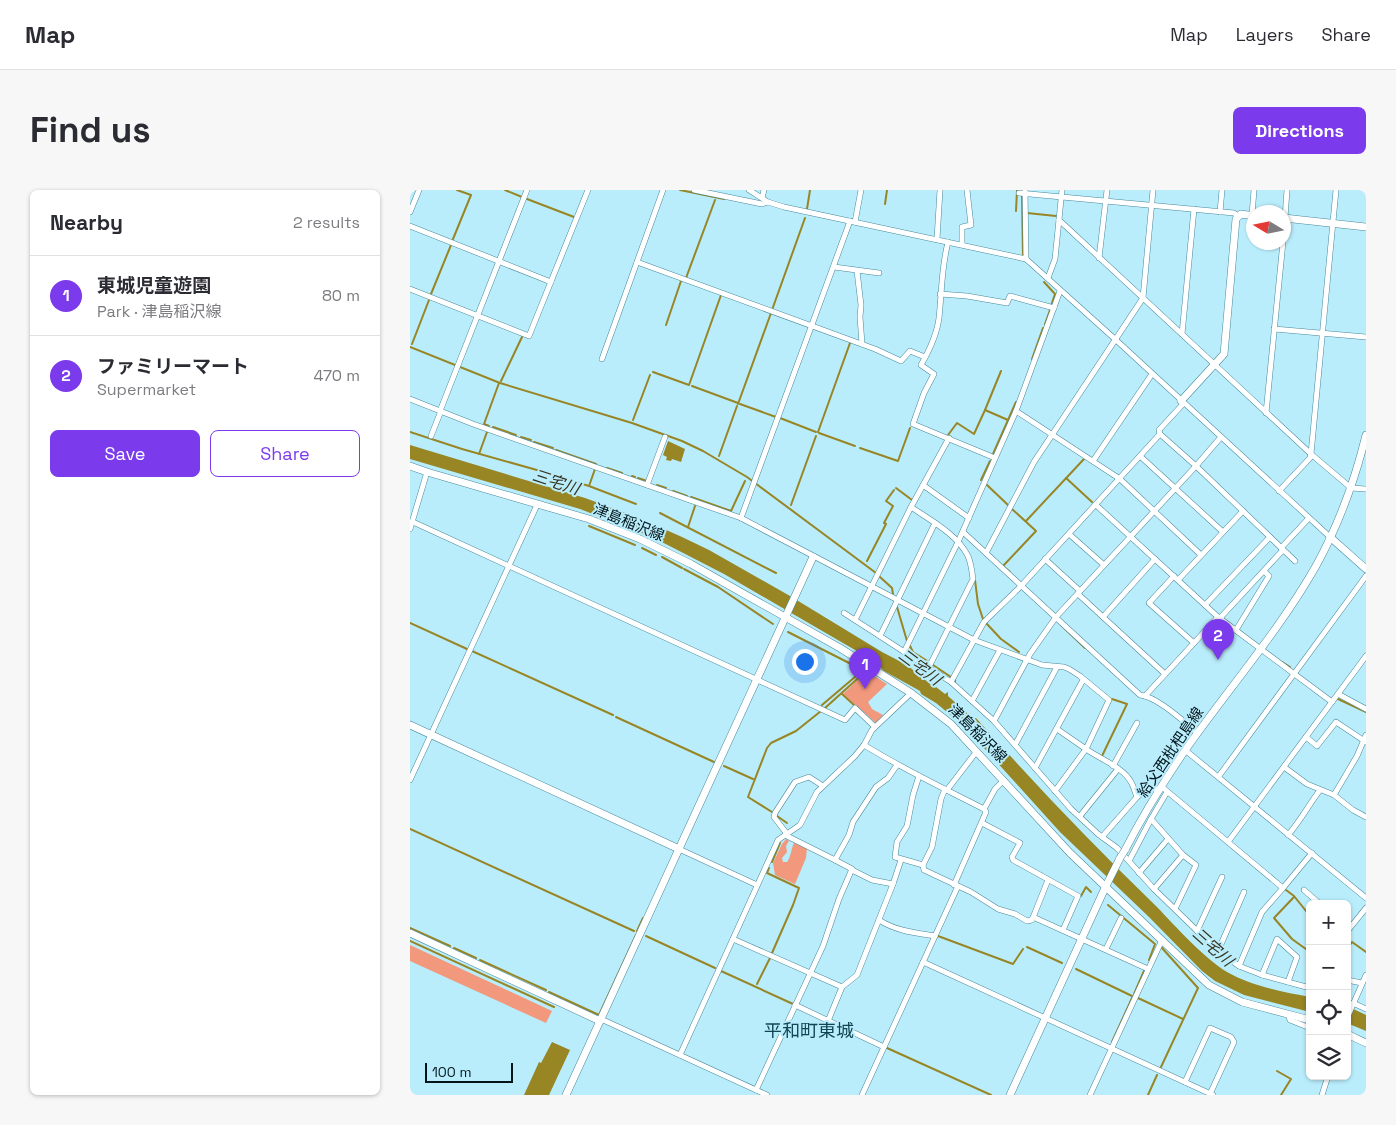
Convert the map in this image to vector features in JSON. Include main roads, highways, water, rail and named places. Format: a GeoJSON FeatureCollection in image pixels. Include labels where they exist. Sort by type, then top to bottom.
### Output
{"type":"FeatureCollection","features":[{"type":"Feature","properties":{"kind":"main road"},"geometry":{"type":"LineString","coordinates":[[1182,402],[1224,354],[1236,219],[1241,214],[1246,214]]}},
{"type":"Feature","properties":{"kind":"main road"},"geometry":{"type":"LineString","coordinates":[[1291,220],[1366,227]]}},
{"type":"Feature","properties":{"kind":"main road","name":"給父西枇杷島線"},"geometry":{"type":"LineString","coordinates":[[1010,1095],[1119,860],[1163,790],[1185,750],[1260,649],[1298,595],[1316,565],[1350,488],[1366,435]]}},
{"type":"Feature","properties":{"kind":"main road","name":"津島稲沢線"},"geometry":{"type":"LineString","coordinates":[[410,466],[589,519],[640,540],[691,564],[840,648],[910,693],[951,724],[978,751],[1040,822],[1209,986],[1242,1002],[1306,1019]]}},
{"type":"Feature","properties":{"kind":"main road"},"geometry":{"type":"LineString","coordinates":[[1330,537],[1366,569]]}},
{"type":"Feature","properties":{"kind":"main road"},"geometry":{"type":"LineString","coordinates":[[566,1095],[813,557]]}},
{"type":"Feature","properties":{"kind":"main road"},"geometry":{"type":"LineString","coordinates":[[410,725],[679,849]]}},
{"type":"Feature","properties":{"kind":"main road"},"geometry":{"type":"LineString","coordinates":[[410,933],[600,1020]]}},
{"type":"Feature","properties":{"kind":"main road"},"geometry":{"type":"LineString","coordinates":[[1349,1035],[1366,1043]]}},
{"type":"Feature","properties":{"kind":"waterway"},"geometry":{"type":"LineString","coordinates":[[453,239],[471,195],[457,190]]}},
{"type":"Feature","properties":{"kind":"waterway"},"geometry":{"type":"LineString","coordinates":[[505,190],[522,197]]}},
{"type":"Feature","properties":{"kind":"waterway"},"geometry":{"type":"LineString","coordinates":[[680,190],[724,199]]}},
{"type":"Feature","properties":{"kind":"waterway"},"geometry":{"type":"LineString","coordinates":[[807,209],[810,190]]}},
{"type":"Feature","properties":{"kind":"waterway"},"geometry":{"type":"LineString","coordinates":[[885,204],[887,190]]}},
{"type":"Feature","properties":{"kind":"waterway"},"geometry":{"type":"LineString","coordinates":[[1016,211],[1017,190]]}},
{"type":"Feature","properties":{"kind":"waterway"},"geometry":{"type":"LineString","coordinates":[[1022,196],[1023,256]]}},
{"type":"Feature","properties":{"kind":"waterway"},"geometry":{"type":"LineString","coordinates":[[527,199],[574,217]]}},
{"type":"Feature","properties":{"kind":"waterway"},"geometry":{"type":"LineString","coordinates":[[688,279],[686,278],[715,200]]}},
{"type":"Feature","properties":{"kind":"waterway"},"geometry":{"type":"LineString","coordinates":[[1027,213],[1056,216]]}},
{"type":"Feature","properties":{"kind":"waterway"},"geometry":{"type":"LineString","coordinates":[[772,310],[805,218]]}},
{"type":"Feature","properties":{"kind":"waterway"},"geometry":{"type":"LineString","coordinates":[[431,294],[451,245]]}},
{"type":"Feature","properties":{"kind":"waterway"},"geometry":{"type":"LineString","coordinates":[[666,325],[681,281]]}},
{"type":"Feature","properties":{"kind":"waterway"},"geometry":{"type":"LineString","coordinates":[[1044,282],[1055,294],[1051,306]]}},
{"type":"Feature","properties":{"kind":"waterway"},"geometry":{"type":"LineString","coordinates":[[653,372],[689,385],[721,295]]}},
{"type":"Feature","properties":{"kind":"waterway"},"geometry":{"type":"LineString","coordinates":[[412,344],[429,300]]}},
{"type":"Feature","properties":{"kind":"waterway"},"geometry":{"type":"LineString","coordinates":[[1045,324],[1050,310]]}},
{"type":"Feature","properties":{"kind":"waterway"},"geometry":{"type":"LineString","coordinates":[[738,404],[771,313]]}},
{"type":"Feature","properties":{"kind":"waterway"},"geometry":{"type":"LineString","coordinates":[[1032,359],[1043,328]]}},
{"type":"Feature","properties":{"kind":"waterway"},"geometry":{"type":"LineString","coordinates":[[501,381],[522,337]]}},
{"type":"Feature","properties":{"kind":"waterway"},"geometry":{"type":"LineString","coordinates":[[818,432],[850,343]]}},
{"type":"Feature","properties":{"kind":"waterway"},"geometry":{"type":"LineString","coordinates":[[410,347],[500,383],[632,423],[682,441],[703,451],[747,477],[876,573]]}},
{"type":"Feature","properties":{"kind":"waterway"},"geometry":{"type":"LineString","coordinates":[[985,410],[1001,371]]}},
{"type":"Feature","properties":{"kind":"waterway"},"geometry":{"type":"LineString","coordinates":[[633,420],[650,375]]}},
{"type":"Feature","properties":{"kind":"waterway"},"geometry":{"type":"LineString","coordinates":[[489,426],[484,424],[499,383]]}},
{"type":"Feature","properties":{"kind":"waterway"},"geometry":{"type":"LineString","coordinates":[[692,386],[738,403]]}},
{"type":"Feature","properties":{"kind":"waterway"},"geometry":{"type":"LineString","coordinates":[[993,454],[1016,402]]}},
{"type":"Feature","properties":{"kind":"waterway"},"geometry":{"type":"LineString","coordinates":[[740,404],[776,417]]}},
{"type":"Feature","properties":{"kind":"waterway"},"geometry":{"type":"LineString","coordinates":[[719,456],[737,406]]}},
{"type":"Feature","properties":{"kind":"waterway"},"geometry":{"type":"LineString","coordinates":[[948,435],[957,423],[974,434],[985,410],[1008,420]]}},
{"type":"Feature","properties":{"kind":"waterway"},"geometry":{"type":"LineString","coordinates":[[780,418],[816,432]]}},
{"type":"Feature","properties":{"kind":"waterway"},"geometry":{"type":"LineString","coordinates":[[493,427],[516,435]]}},
{"type":"Feature","properties":{"kind":"waterway"},"geometry":{"type":"LineString","coordinates":[[860,448],[898,461],[910,428]]}},
{"type":"Feature","properties":{"kind":"waterway","name":"三宅川"},"geometry":{"type":"LineString","coordinates":[[410,432],[544,472]]}},
{"type":"Feature","properties":{"kind":"waterway"},"geometry":{"type":"LineString","coordinates":[[479,454],[487,432]]}},
{"type":"Feature","properties":{"kind":"waterway"},"geometry":{"type":"LineString","coordinates":[[819,433],[855,446]]}},
{"type":"Feature","properties":{"kind":"waterway"},"geometry":{"type":"LineString","coordinates":[[791,505],[816,436]]}},
{"type":"Feature","properties":{"kind":"waterway"},"geometry":{"type":"LineString","coordinates":[[521,437],[531,440]]}},
{"type":"Feature","properties":{"kind":"waterway"},"geometry":{"type":"LineString","coordinates":[[534,442],[553,448]]}},
{"type":"Feature","properties":{"kind":"waterway"},"geometry":{"type":"LineString","coordinates":[[556,450],[596,464]]}},
{"type":"Feature","properties":{"kind":"waterway"},"geometry":{"type":"LineString","coordinates":[[1026,521],[1084,459]]}},
{"type":"Feature","properties":{"kind":"waterway"},"geometry":{"type":"LineString","coordinates":[[981,480],[990,461]]}},
{"type":"Feature","properties":{"kind":"waterway"},"geometry":{"type":"LineString","coordinates":[[607,468],[622,473]]}},
{"type":"Feature","properties":{"kind":"waterway"},"geometry":{"type":"LineString","coordinates":[[589,486],[595,469]]}},
{"type":"Feature","properties":{"kind":"waterway","name":"三宅川"},"geometry":{"type":"LineString","coordinates":[[550,474],[589,486],[636,504]]}},
{"type":"Feature","properties":{"kind":"waterway"},"geometry":{"type":"LineString","coordinates":[[638,478],[647,481]]}},
{"type":"Feature","properties":{"kind":"waterway"},"geometry":{"type":"LineString","coordinates":[[1066,478],[1092,502]]}},
{"type":"Feature","properties":{"kind":"waterway"},"geometry":{"type":"LineString","coordinates":[[691,497],[731,511],[745,481]]}},
{"type":"Feature","properties":{"kind":"waterway"},"geometry":{"type":"LineString","coordinates":[[657,485],[666,488]]}},
{"type":"Feature","properties":{"kind":"waterway"},"geometry":{"type":"LineString","coordinates":[[987,485],[1008,505]]}},
{"type":"Feature","properties":{"kind":"waterway"},"geometry":{"type":"LineString","coordinates":[[896,488],[913,499]]}},
{"type":"Feature","properties":{"kind":"waterway"},"geometry":{"type":"LineString","coordinates":[[867,561],[893,506],[886,501],[894,490]]}},
{"type":"Feature","properties":{"kind":"waterway"},"geometry":{"type":"LineString","coordinates":[[673,491],[687,496]]}},
{"type":"Feature","properties":{"kind":"waterway"},"geometry":{"type":"LineString","coordinates":[[688,527],[695,506]]}},
{"type":"Feature","properties":{"kind":"waterway"},"geometry":{"type":"LineString","coordinates":[[1010,572],[1003,566],[1036,531],[1012,509]]}},
{"type":"Feature","properties":{"kind":"waterway"},"geometry":{"type":"LineString","coordinates":[[660,513],[776,573]]}},
{"type":"Feature","properties":{"kind":"waterway"},"geometry":{"type":"LineString","coordinates":[[589,526],[635,545]]}},
{"type":"Feature","properties":{"kind":"waterway"},"geometry":{"type":"LineString","coordinates":[[642,548],[656,555]]}},
{"type":"Feature","properties":{"kind":"waterway"},"geometry":{"type":"LineString","coordinates":[[662,557],[682,568]]}},
{"type":"Feature","properties":{"kind":"waterway"},"geometry":{"type":"LineString","coordinates":[[684,569],[718,587],[773,624]]}},
{"type":"Feature","properties":{"kind":"waterway"},"geometry":{"type":"LineString","coordinates":[[880,577],[892,588],[893,594]]}},
{"type":"Feature","properties":{"kind":"waterway"},"geometry":{"type":"LineString","coordinates":[[975,580],[978,604],[983,619]]}},
{"type":"Feature","properties":{"kind":"waterway","name":"三宅川"},"geometry":{"type":"LineString","coordinates":[[897,607],[907,641]]}},
{"type":"Feature","properties":{"kind":"waterway"},"geometry":{"type":"LineString","coordinates":[[410,623],[467,649]]}},
{"type":"Feature","properties":{"kind":"waterway"},"geometry":{"type":"LineString","coordinates":[[986,623],[1001,639],[1019,652]]}},
{"type":"Feature","properties":{"kind":"waterway"},"geometry":{"type":"LineString","coordinates":[[1060,624],[1085,648]]}},
{"type":"Feature","properties":{"kind":"waterway"},"geometry":{"type":"LineString","coordinates":[[788,632],[857,667]]}},
{"type":"Feature","properties":{"kind":"waterway","name":"三宅川"},"geometry":{"type":"LineString","coordinates":[[910,646],[913,652],[929,662]]}},
{"type":"Feature","properties":{"kind":"waterway"},"geometry":{"type":"LineString","coordinates":[[472,651],[613,715]]}},
{"type":"Feature","properties":{"kind":"waterway"},"geometry":{"type":"LineString","coordinates":[[1282,662],[1290,667]]}},
{"type":"Feature","properties":{"kind":"waterway","name":"三宅川"},"geometry":{"type":"LineString","coordinates":[[933,665],[951,677]]}},
{"type":"Feature","properties":{"kind":"waterway"},"geometry":{"type":"LineString","coordinates":[[822,705],[862,671],[864,673]]}},
{"type":"Feature","properties":{"kind":"waterway"},"geometry":{"type":"LineString","coordinates":[[825,708],[866,671]]}},
{"type":"Feature","properties":{"kind":"waterway"},"geometry":{"type":"LineString","coordinates":[[842,694],[854,705]]}},
{"type":"Feature","properties":{"kind":"waterway"},"geometry":{"type":"LineString","coordinates":[[1102,756],[1127,704],[1112,699]]}},
{"type":"Feature","properties":{"kind":"waterway"},"geometry":{"type":"LineString","coordinates":[[1338,699],[1366,712]]}},
{"type":"Feature","properties":{"kind":"waterway"},"geometry":{"type":"LineString","coordinates":[[772,812],[748,797],[767,748],[771,743],[796,731],[821,711]]}},
{"type":"Feature","properties":{"kind":"waterway"},"geometry":{"type":"LineString","coordinates":[[616,717],[714,762]]}},
{"type":"Feature","properties":{"kind":"waterway"},"geometry":{"type":"LineString","coordinates":[[724,766],[753,779]]}},
{"type":"Feature","properties":{"kind":"waterway"},"geometry":{"type":"LineString","coordinates":[[777,816],[787,823]]}},
{"type":"Feature","properties":{"kind":"waterway"},"geometry":{"type":"LineString","coordinates":[[410,829],[634,931]]}},
{"type":"Feature","properties":{"kind":"waterway"},"geometry":{"type":"LineString","coordinates":[[772,862],[780,843]]}},
{"type":"Feature","properties":{"kind":"waterway"},"geometry":{"type":"LineString","coordinates":[[769,868],[767,873],[799,888],[772,953]]}},
{"type":"Feature","properties":{"kind":"waterway"},"geometry":{"type":"LineString","coordinates":[[1081,896],[1086,887],[1091,892]]}},
{"type":"Feature","properties":{"kind":"waterway"},"geometry":{"type":"LineString","coordinates":[[1286,890],[1294,896],[1306,911]]}},
{"type":"Feature","properties":{"kind":"waterway"},"geometry":{"type":"LineString","coordinates":[[1294,897],[1274,918],[1292,939],[1306,949]]}},
{"type":"Feature","properties":{"kind":"waterway"},"geometry":{"type":"LineString","coordinates":[[1108,905],[1155,944],[1149,960]]}},
{"type":"Feature","properties":{"kind":"waterway"},"geometry":{"type":"LineString","coordinates":[[637,931],[643,918]]}},
{"type":"Feature","properties":{"kind":"waterway"},"geometry":{"type":"LineString","coordinates":[[410,928],[450,946]]}},
{"type":"Feature","properties":{"kind":"waterway"},"geometry":{"type":"LineString","coordinates":[[549,992],[599,1015],[636,935]]}},
{"type":"Feature","properties":{"kind":"waterway"},"geometry":{"type":"LineString","coordinates":[[646,936],[715,968]]}},
{"type":"Feature","properties":{"kind":"waterway"},"geometry":{"type":"LineString","coordinates":[[938,936],[1013,964],[1023,949]]}},
{"type":"Feature","properties":{"kind":"waterway"},"geometry":{"type":"LineString","coordinates":[[410,941],[554,1007]]}},
{"type":"Feature","properties":{"kind":"waterway"},"geometry":{"type":"LineString","coordinates":[[1350,945],[1352,942],[1366,952]]}},
{"type":"Feature","properties":{"kind":"waterway"},"geometry":{"type":"LineString","coordinates":[[1027,947],[1062,963]]}},
{"type":"Feature","properties":{"kind":"waterway"},"geometry":{"type":"LineString","coordinates":[[454,948],[476,958]]}},
{"type":"Feature","properties":{"kind":"waterway"},"geometry":{"type":"LineString","coordinates":[[1161,1067],[1198,988],[1162,948]]}},
{"type":"Feature","properties":{"kind":"waterway"},"geometry":{"type":"LineString","coordinates":[[757,984],[770,958]]}},
{"type":"Feature","properties":{"kind":"waterway"},"geometry":{"type":"LineString","coordinates":[[480,960],[546,990]]}},
{"type":"Feature","properties":{"kind":"waterway"},"geometry":{"type":"LineString","coordinates":[[1076,969],[1132,996]]}},
{"type":"Feature","properties":{"kind":"waterway"},"geometry":{"type":"LineString","coordinates":[[721,971],[793,1004]]}},
{"type":"Feature","properties":{"kind":"waterway"},"geometry":{"type":"LineString","coordinates":[[1134,994],[1144,971]]}},
{"type":"Feature","properties":{"kind":"waterway"},"geometry":{"type":"LineString","coordinates":[[1112,1042],[1132,998]]}},
{"type":"Feature","properties":{"kind":"waterway"},"geometry":{"type":"LineString","coordinates":[[1138,998],[1183,1019]]}},
{"type":"Feature","properties":{"kind":"waterway"},"geometry":{"type":"LineString","coordinates":[[887,1048],[991,1095]]}},
{"type":"Feature","properties":{"kind":"waterway"},"geometry":{"type":"LineString","coordinates":[[1277,1071],[1291,1079],[1281,1095]]}},
{"type":"Feature","properties":{"kind":"waterway"},"geometry":{"type":"LineString","coordinates":[[1148,1095],[1157,1075]]}},
{"type":"Feature","properties":{"kind":"place","name":"ファミリーマート"},"geometry":{"type":"Point","coordinates":[1218,660]}},
{"type":"Feature","properties":{"kind":"place","name":"東城児童遊園"},"geometry":{"type":"Point","coordinates":[865,689]}},
{"type":"Feature","properties":{"kind":"district","name":"平和町東城"},"geometry":{"type":"Point","coordinates":[809,1030]}}]}
